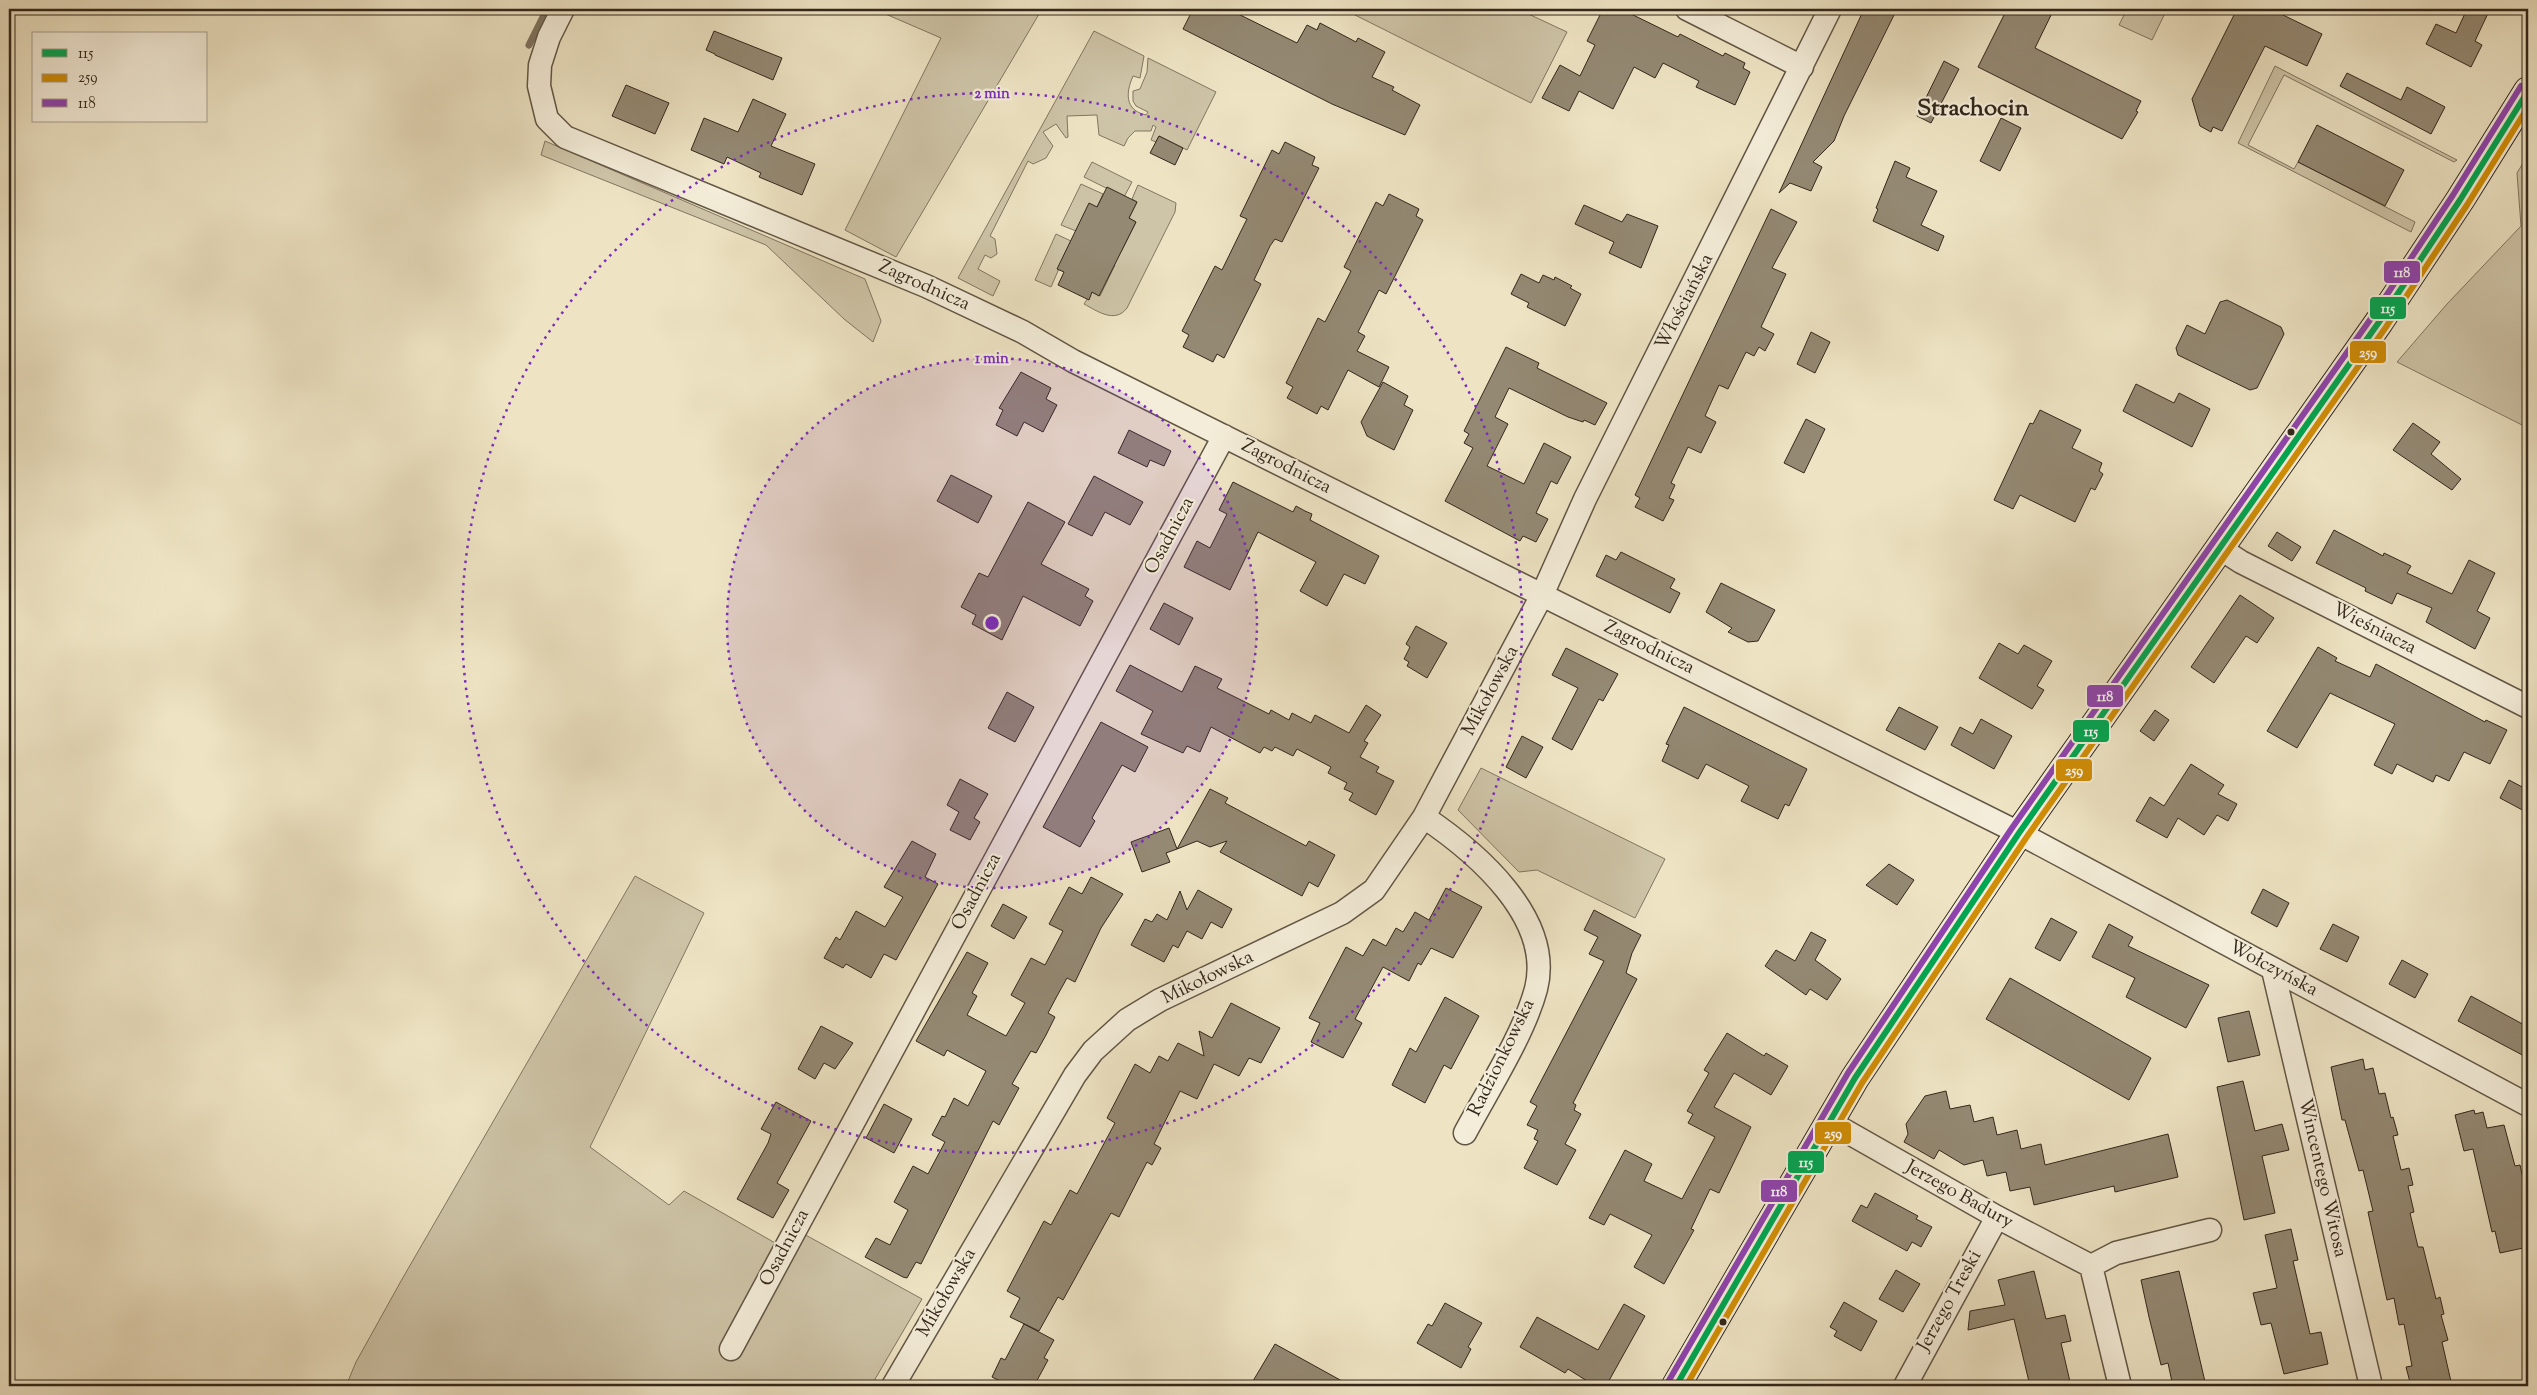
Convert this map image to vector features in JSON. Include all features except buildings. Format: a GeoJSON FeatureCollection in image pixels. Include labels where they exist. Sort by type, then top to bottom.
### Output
{"type":"FeatureCollection","features":[{"type":"Feature","properties":{"kind":"main road"},"geometry":{"type":"LineString","coordinates":[[1676,1386],[1828,1121],[2019,833],[2221,549],[2412,273],[2528,91]]}},
{"type":"Feature","properties":{"kind":"street","name":"Zagrodnicza"},"geometry":{"type":"LineString","coordinates":[[563,9],[540,65],[539,86],[547,119],[565,137],[946,294],[1224,436],[2019,833]]}},
{"type":"Feature","properties":{"kind":"street"},"geometry":{"type":"LineString","coordinates":[[1687,9],[1802,67]]}},
{"type":"Feature","properties":{"kind":"street","name":"Włościańska"},"geometry":{"type":"LineString","coordinates":[[1542,595],[1585,499],[1830,9]]}},
{"type":"Feature","properties":{"kind":"street","name":"Osadnicza"},"geometry":{"type":"LineString","coordinates":[[731,1348],[1224,436]]}},
{"type":"Feature","properties":{"kind":"street","name":"Wieśniacza"},"geometry":{"type":"LineString","coordinates":[[2221,549],[2241,562],[2528,707]]}},
{"type":"Feature","properties":{"kind":"street","name":"Mikołowska"},"geometry":{"type":"LineString","coordinates":[[893,1386],[1075,1075],[1093,1051],[1120,1024],[1160,1000],[1342,913],[1374,890],[1424,817],[1542,595]]}},
{"type":"Feature","properties":{"kind":"street","name":"Radzionkowska"},"geometry":{"type":"LineString","coordinates":[[1424,817],[1451,835],[1512,895],[1528,924],[1537,956],[1536,988],[1525,1021],[1465,1132]]}},
{"type":"Feature","properties":{"kind":"street","name":"Wołczyńska"},"geometry":{"type":"LineString","coordinates":[[2019,833],[2528,1105]]}},
{"type":"Feature","properties":{"kind":"street","name":"Wincentego Witosa"},"geometry":{"type":"LineString","coordinates":[[2273,970],[2371,1386]]}},
{"type":"Feature","properties":{"kind":"street","name":"Jerzego Badury"},"geometry":{"type":"LineString","coordinates":[[1828,1121],[1997,1217],[2091,1266]]}},
{"type":"Feature","properties":{"kind":"street","name":"Jerzego Treski"},"geometry":{"type":"LineString","coordinates":[[1905,1386],[1997,1217]]}},
{"type":"Feature","properties":{"kind":"street"},"geometry":{"type":"LineString","coordinates":[[2120,1386],[2091,1266],[2116,1253],[2210,1230]]}},
{"type":"Feature","properties":{"kind":"shaded area"},"geometry":{"type":"Polygon","coordinates":[[[874,9],[1042,9],[896,257],[845,230],[941,38],[874,9]]]}},
{"type":"Feature","properties":{"kind":"shaded area"},"geometry":{"type":"Polygon","coordinates":[[[1343,9],[1523,9],[1522,11],[1567,32],[1531,103],[1343,9]]]}},
{"type":"Feature","properties":{"kind":"shaded area"},"geometry":{"type":"Polygon","coordinates":[[[2127,9],[2167,9],[2152,40],[2119,25],[2127,9]]]}},
{"type":"Feature","properties":{"kind":"shaded area"},"geometry":{"type":"Polygon","coordinates":[[[1094,31],[1144,56],[1140,78],[1133,76],[1128,94],[1130,105],[1139,113],[1146,115],[1148,112],[1136,106],[1133,101],[1133,91],[1140,89],[1147,72],[1148,58],[1216,92],[1187,150],[1159,136],[1156,142],[1151,140],[1156,127],[1153,125],[1151,131],[1135,131],[1128,138],[1124,146],[1099,135],[1097,115],[1067,116],[1068,137],[1066,138],[1056,124],[1043,132],[1053,146],[1046,158],[1033,164],[1028,161],[990,236],[995,239],[997,254],[991,258],[985,255],[978,269],[1000,281],[993,296],[958,278],[1094,31]]]}},
{"type":"Feature","properties":{"kind":"shaded area"},"geometry":{"type":"Polygon","coordinates":[[[2275,66],[2457,160],[2454,162],[2284,75],[2248,145],[2294,169],[2298,162],[2415,222],[2411,232],[2238,143],[2275,66]]]}},
{"type":"Feature","properties":{"kind":"shaded area"},"geometry":{"type":"Polygon","coordinates":[[[545,141],[865,279],[881,321],[873,342],[844,319],[766,245],[541,155],[545,141]]]}},
{"type":"Feature","properties":{"kind":"shaded area"},"geometry":{"type":"Polygon","coordinates":[[[2528,155],[2528,428],[2397,362],[2447,304],[2521,226],[2517,173],[2528,155]]]}},
{"type":"Feature","properties":{"kind":"shaded area"},"geometry":{"type":"Polygon","coordinates":[[[1092,162],[1132,182],[1124,197],[1084,177],[1092,162]]]}},
{"type":"Feature","properties":{"kind":"shaded area"},"geometry":{"type":"Polygon","coordinates":[[[1081,184],[1103,194],[1097,207],[1076,231],[1061,225],[1081,184]]]}},
{"type":"Feature","properties":{"kind":"shaded area"},"geometry":{"type":"Polygon","coordinates":[[[1138,185],[1176,203],[1175,212],[1127,308],[1117,315],[1106,315],[1084,304],[1092,292],[1100,296],[1115,265],[1108,262],[1121,252],[1136,222],[1129,218],[1137,202],[1132,199],[1138,185]]]}},
{"type":"Feature","properties":{"kind":"shaded area"},"geometry":{"type":"Polygon","coordinates":[[[1056,234],[1071,241],[1051,287],[1035,280],[1056,234]]]}},
{"type":"Feature","properties":{"kind":"shaded area"},"geometry":{"type":"Polygon","coordinates":[[[1481,768],[1665,859],[1635,918],[1537,870],[1519,872],[1458,810],[1481,768]]]}},
{"type":"Feature","properties":{"kind":"shaded area"},"geometry":{"type":"Polygon","coordinates":[[[635,876],[704,913],[590,1147],[669,1205],[684,1191],[791,1252],[802,1233],[922,1299],[871,1386],[346,1386],[356,1362],[401,1281],[635,876]]]}},
{"type":"Feature","properties":{"kind":"waterway"},"geometry":{"type":"LineString","coordinates":[[529,45],[547,9]]}},
{"type":"Feature","properties":{"kind":"transit line","name":"118"},"geometry":{"type":"LineString","coordinates":[[1668,1382],[1848,1073],[2012,828],[2372,317],[2453,195],[2521,86]]}},
{"type":"Feature","properties":{"kind":"transit line","name":"115"},"geometry":{"type":"LineString","coordinates":[[1676,1386],[1855,1078],[2019,833],[2379,322],[2460,200],[2528,91]]}},
{"type":"Feature","properties":{"kind":"transit line","name":"259"},"geometry":{"type":"LineString","coordinates":[[1686,1386],[1862,1083],[2026,838],[2386,327],[2467,205],[2528,107]]}},
{"type":"Feature","properties":{"kind":"district","name":"Strachocin"},"geometry":{"type":"Point","coordinates":[1973,109]}}]}
